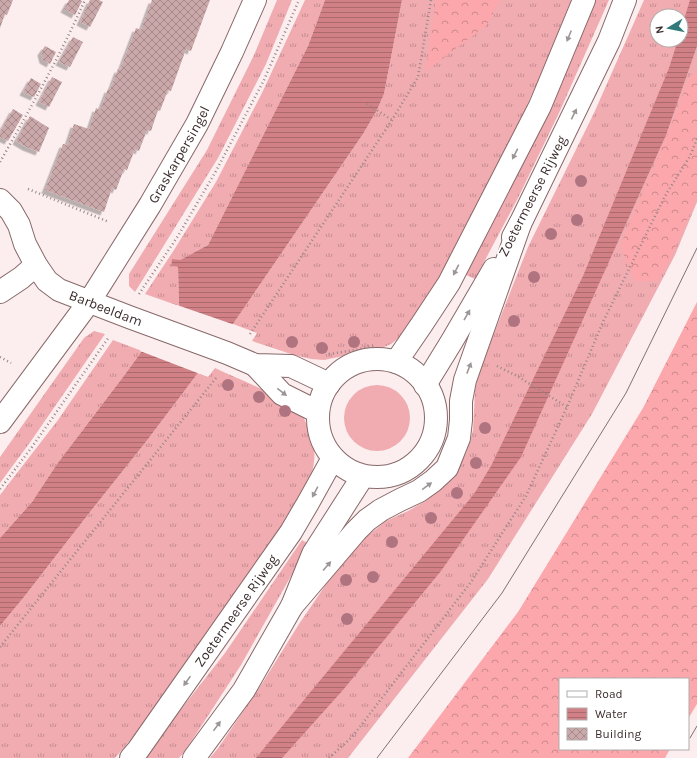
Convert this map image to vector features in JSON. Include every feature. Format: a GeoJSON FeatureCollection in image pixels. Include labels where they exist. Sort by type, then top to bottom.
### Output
{"type":"FeatureCollection","features":[{"type":"Feature","properties":{"kind":"main road","name":"Graskarpersingel"},"geometry":{"type":"LineString","coordinates":[[0,422],[89,302],[150,205],[197,124],[255,0]]}},
{"type":"Feature","properties":{"kind":"main road"},"geometry":{"type":"LineString","coordinates":[[396,362],[453,276],[540,106],[584,0]]}},
{"type":"Feature","properties":{"kind":"main road","name":"Zoetermeerse Rijweg"},"geometry":{"type":"LineString","coordinates":[[425,385],[520,224],[610,41],[625,0]]}},
{"type":"Feature","properties":{"kind":"main road","name":"Barbeeldam"},"geometry":{"type":"LineString","coordinates":[[0,200],[11,211],[36,265],[47,281],[59,290],[227,352],[255,365],[282,394],[318,412]]}},
{"type":"Feature","properties":{"kind":"main road"},"geometry":{"type":"LineString","coordinates":[[292,606],[367,520],[381,510],[419,491],[447,468],[459,438],[461,401],[465,380],[520,224]]}},
{"type":"Feature","properties":{"kind":"main road"},"geometry":{"type":"LineString","coordinates":[[0,292],[36,265]]}},
{"type":"Feature","properties":{"kind":"main road"},"geometry":{"type":"LineString","coordinates":[[371,359],[396,362],[411,371],[425,385],[432,401],[436,418],[433,435],[423,454],[410,466],[395,474],[381,477],[363,476],[349,470],[333,458],[322,441],[318,428],[318,412],[322,396],[338,373],[351,365],[371,359]]}},
{"type":"Feature","properties":{"kind":"main road","name":"Barbeeldam"},"geometry":{"type":"LineString","coordinates":[[255,365],[291,366],[329,384]]}},
{"type":"Feature","properties":{"kind":"main road","name":"Zoetermeerse Rijweg"},"geometry":{"type":"LineString","coordinates":[[131,758],[291,532],[333,458]]}},
{"type":"Feature","properties":{"kind":"main road"},"geometry":{"type":"LineString","coordinates":[[194,758],[244,690],[292,606],[313,554],[363,476]]}},
{"type":"Feature","properties":{"kind":"path"},"geometry":{"type":"LineString","coordinates":[[0,162],[73,28],[85,0]]}},
{"type":"Feature","properties":{"kind":"path"},"geometry":{"type":"LineString","coordinates":[[0,489],[127,316],[178,236],[216,171],[264,80],[300,0]]}},
{"type":"Feature","properties":{"kind":"path"},"geometry":{"type":"LineString","coordinates":[[367,104],[392,120]]}},
{"type":"Feature","properties":{"kind":"path"},"geometry":{"type":"LineString","coordinates":[[330,758],[352,737],[471,582],[526,496],[567,407],[606,316],[665,196],[690,156],[697,139]]}},
{"type":"Feature","properties":{"kind":"path"},"geometry":{"type":"LineString","coordinates":[[22,186],[133,232]]}},
{"type":"Feature","properties":{"kind":"path"},"geometry":{"type":"LineString","coordinates":[[325,355],[355,350],[377,344]]}},
{"type":"Feature","properties":{"kind":"path"},"geometry":{"type":"LineString","coordinates":[[516,376],[567,407]]}},
{"type":"Feature","properties":{"kind":"green space"},"geometry":{"type":"Polygon","coordinates":[[[277,0],[292,0],[266,64],[218,158],[135,292],[129,286],[129,274],[207,150],[254,55],[277,0]]]}},
{"type":"Feature","properties":{"kind":"green space"},"geometry":{"type":"Polygon","coordinates":[[[305,0],[325,0],[308,46],[208,245],[180,260],[172,260],[171,266],[178,267],[179,306],[145,294],[216,182],[262,93],[305,0]]]}},
{"type":"Feature","properties":{"kind":"green space"},"geometry":{"type":"Polygon","coordinates":[[[402,0],[571,0],[539,79],[504,156],[429,297],[404,334],[391,344],[382,348],[324,360],[294,355],[252,341],[257,333],[233,324],[363,134],[377,110],[384,94],[402,0]]]}},
{"type":"Feature","properties":{"kind":"green space"},"geometry":{"type":"Polygon","coordinates":[[[436,0],[500,0],[486,26],[426,71],[436,0]]]}},
{"type":"Feature","properties":{"kind":"green space"},"geometry":{"type":"Polygon","coordinates":[[[593,0],[609,0],[559,113],[518,198],[475,279],[464,274],[593,0]]]}},
{"type":"Feature","properties":{"kind":"green space"},"geometry":{"type":"Polygon","coordinates":[[[644,0],[697,0],[697,202],[675,255],[592,414],[488,579],[348,758],[210,758],[263,682],[299,624],[342,561],[366,537],[386,521],[427,500],[458,468],[466,453],[473,430],[475,390],[480,369],[528,247],[594,113],[644,0]]]}},
{"type":"Feature","properties":{"kind":"green space"},"geometry":{"type":"Polygon","coordinates":[[[697,70],[697,197],[673,253],[658,281],[635,281],[620,246],[667,136],[690,76],[697,70]]]}},
{"type":"Feature","properties":{"kind":"green space"},"geometry":{"type":"Polygon","coordinates":[[[697,302],[697,704],[689,717],[689,678],[559,678],[559,750],[669,750],[665,758],[408,758],[518,612],[643,408],[697,302]]]}},
{"type":"Feature","properties":{"kind":"green space"},"geometry":{"type":"Polygon","coordinates":[[[94,331],[105,334],[0,483],[0,457],[84,338],[94,331]]]}},
{"type":"Feature","properties":{"kind":"green space"},"geometry":{"type":"Polygon","coordinates":[[[113,340],[142,351],[57,464],[32,502],[0,538],[0,495],[58,420],[113,340]]]}},
{"type":"Feature","properties":{"kind":"green space"},"geometry":{"type":"Polygon","coordinates":[[[215,368],[268,392],[298,410],[310,431],[314,448],[314,463],[307,488],[239,592],[192,660],[142,726],[115,758],[0,758],[0,626],[145,443],[198,373],[208,377],[215,368]]]}},
{"type":"Feature","properties":{"kind":"green space"},"geometry":{"type":"Polygon","coordinates":[[[377,385],[389,388],[400,395],[407,406],[410,418],[407,430],[400,441],[389,448],[377,451],[365,448],[354,441],[347,430],[344,418],[347,406],[354,395],[365,388],[377,385]]]}},
{"type":"Feature","properties":{"kind":"green space"},"geometry":{"type":"Polygon","coordinates":[[[302,540],[309,544],[241,665],[185,751],[179,758],[143,758],[225,653],[302,540]]]}},
{"type":"Feature","properties":{"kind":"water"},"geometry":{"type":"Polygon","coordinates":[[[325,0],[402,0],[384,94],[377,110],[363,134],[198,373],[145,443],[0,626],[0,538],[32,502],[57,464],[142,351],[179,306],[178,267],[171,266],[172,259],[180,260],[208,245],[308,46],[325,0]]]}},
{"type":"Feature","properties":{"kind":"water"},"geometry":{"type":"Polygon","coordinates":[[[690,0],[697,0],[697,46],[666,135],[521,457],[441,571],[343,690],[282,758],[256,758],[474,494],[491,466],[583,276],[669,68],[675,48],[689,48],[689,8],[688,8],[690,0]]]}},
{"type":"Feature","properties":{"kind":"pier"},"geometry":{"type":"Polygon","coordinates":[[[177,305],[235,325],[200,374],[140,351],[177,305]]]}},
{"type":"Feature","properties":{"kind":"building"},"geometry":{"type":"Polygon","coordinates":[[[0,0],[13,0],[7,15],[5,14],[0,28],[0,0]]]}},
{"type":"Feature","properties":{"kind":"building"},"geometry":{"type":"Polygon","coordinates":[[[69,0],[82,1],[75,15],[64,9],[69,0]]]}},
{"type":"Feature","properties":{"kind":"building"},"geometry":{"type":"Polygon","coordinates":[[[90,0],[99,0],[103,2],[90,27],[80,22],[90,0]]]}},
{"type":"Feature","properties":{"kind":"building"},"geometry":{"type":"Polygon","coordinates":[[[152,0],[210,0],[191,51],[186,49],[171,91],[168,90],[160,111],[158,110],[151,131],[147,130],[139,151],[135,149],[127,170],[124,169],[116,190],[112,188],[104,212],[45,190],[63,144],[67,145],[74,124],[89,129],[96,108],[100,110],[118,69],[120,70],[136,28],[141,30],[152,0]]]}},
{"type":"Feature","properties":{"kind":"building"},"geometry":{"type":"Polygon","coordinates":[[[73,37],[83,42],[70,67],[59,62],[73,37]]]}},
{"type":"Feature","properties":{"kind":"building"},"geometry":{"type":"Polygon","coordinates":[[[45,46],[56,52],[50,64],[43,60],[41,52],[45,46]]]}},
{"type":"Feature","properties":{"kind":"building"},"geometry":{"type":"Polygon","coordinates":[[[52,77],[62,82],[49,107],[39,102],[52,77]]]}},
{"type":"Feature","properties":{"kind":"building"},"geometry":{"type":"Polygon","coordinates":[[[31,78],[41,84],[34,97],[23,92],[31,78]]]}},
{"type":"Feature","properties":{"kind":"building"},"geometry":{"type":"Polygon","coordinates":[[[13,109],[23,115],[8,141],[0,137],[0,132],[13,109]]]}},
{"type":"Feature","properties":{"kind":"building"},"geometry":{"type":"Polygon","coordinates":[[[30,116],[49,128],[39,152],[16,141],[30,116]]]}},
{"type":"Feature","properties":{"kind":"tram line"},"geometry":{"type":"LineString","coordinates":[[377,758],[502,593],[626,393],[697,248]]}},
{"type":"Feature","properties":{"kind":"tram line"},"geometry":{"type":"LineString","coordinates":[[690,738],[697,726]]}}]}
